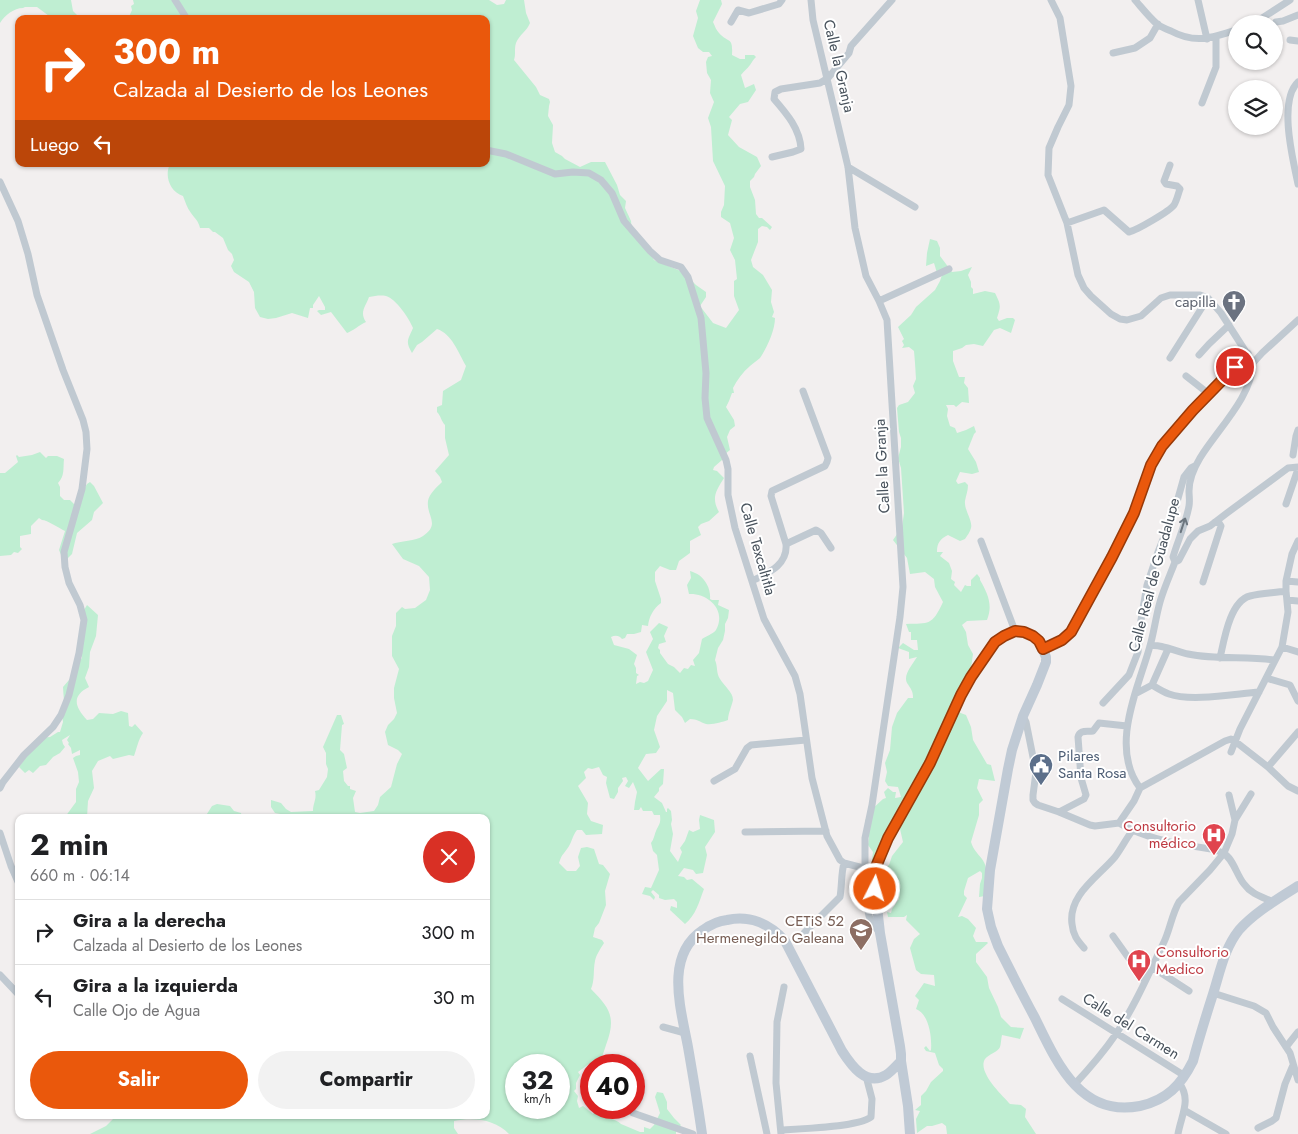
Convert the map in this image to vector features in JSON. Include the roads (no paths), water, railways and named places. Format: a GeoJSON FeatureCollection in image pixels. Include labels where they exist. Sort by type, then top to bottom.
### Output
{"type":"FeatureCollection","features":[{"type":"Feature","properties":{"kind":"street"},"geometry":{"type":"LineString","coordinates":[[175,0],[184,15]]}},
{"type":"Feature","properties":{"kind":"street"},"geometry":{"type":"LineString","coordinates":[[731,22],[738,10],[749,13],[779,4],[782,0]]}},
{"type":"Feature","properties":{"kind":"street","name":"Calle la Granja"},"geometry":{"type":"LineString","coordinates":[[811,0],[813,20],[848,167],[855,228],[866,276],[887,320],[903,587],[872,805],[865,838],[869,869]]}},
{"type":"Feature","properties":{"kind":"street"},"geometry":{"type":"LineString","coordinates":[[772,157],[794,152],[801,148],[801,139],[790,118],[774,99],[775,92],[781,89],[820,83],[828,78],[849,53],[851,46],[892,0]]}},
{"type":"Feature","properties":{"kind":"street"},"geometry":{"type":"LineString","coordinates":[[1051,0],[1060,18],[1071,86],[1069,104],[1049,148],[1048,175],[1067,223],[1078,275],[1084,288],[1111,314],[1120,319],[1127,320],[1141,316],[1161,298],[1170,295],[1200,295],[1208,298],[1221,313],[1248,352],[1253,363],[1298,320]]}},
{"type":"Feature","properties":{"kind":"street"},"geometry":{"type":"LineString","coordinates":[[1135,0],[1158,24],[1181,36],[1207,39],[1228,33]]}},
{"type":"Feature","properties":{"kind":"street"},"geometry":{"type":"LineString","coordinates":[[1198,0],[1207,39]]}},
{"type":"Feature","properties":{"kind":"street"},"geometry":{"type":"LineString","coordinates":[[1266,15],[1289,0],[1297,2]]}},
{"type":"Feature","properties":{"kind":"street"},"geometry":{"type":"LineString","coordinates":[[1283,21],[1298,15]]}},
{"type":"Feature","properties":{"kind":"street"},"geometry":{"type":"LineString","coordinates":[[1113,54],[1135,48],[1150,38],[1158,24]]}},
{"type":"Feature","properties":{"kind":"street"},"geometry":{"type":"LineString","coordinates":[[1202,103],[1216,67],[1216,37]]}},
{"type":"Feature","properties":{"kind":"street"},"geometry":{"type":"LineString","coordinates":[[1290,40],[1298,41]]}},
{"type":"Feature","properties":{"kind":"street"},"geometry":{"type":"LineString","coordinates":[[1298,82],[1292,89],[1288,112],[1291,151],[1298,184]]}},
{"type":"Feature","properties":{"kind":"street","name":"Calle Texcaltitla"},"geometry":{"type":"LineString","coordinates":[[490,151],[506,154],[555,174],[589,173],[601,180],[612,193],[624,221],[650,251],[660,260],[681,267],[688,277],[701,318],[706,373],[705,398],[707,418],[726,460],[728,495],[734,528],[764,618],[795,676],[800,694],[812,778],[827,836],[840,860],[844,863]]}},
{"type":"Feature","properties":{"kind":"street"},"geometry":{"type":"LineString","coordinates":[[1067,223],[1104,210],[1129,232],[1136,230],[1174,205],[1180,189],[1177,186],[1166,184],[1164,181],[1170,165]]}},
{"type":"Feature","properties":{"kind":"street"},"geometry":{"type":"LineString","coordinates":[[848,167],[915,207]]}},
{"type":"Feature","properties":{"kind":"street"},"geometry":{"type":"LineString","coordinates":[[0,182],[18,221],[37,295],[63,370],[83,420],[87,449],[82,489],[64,552],[69,583],[80,605],[84,620],[69,695],[61,715],[53,727],[24,755],[0,788]]}},
{"type":"Feature","properties":{"kind":"street"},"geometry":{"type":"LineString","coordinates":[[879,301],[949,269]]}},
{"type":"Feature","properties":{"kind":"street"},"geometry":{"type":"LineString","coordinates":[[1170,358],[1208,298]]}},
{"type":"Feature","properties":{"kind":"street"},"geometry":{"type":"LineString","coordinates":[[1199,355],[1229,326]]}},
{"type":"Feature","properties":{"kind":"street"},"geometry":{"type":"LineString","coordinates":[[1043,649],[1062,640],[1071,632],[1134,513],[1151,465],[1162,446],[1248,352]]}},
{"type":"Feature","properties":{"kind":"street","name":"Calle Real de Guadalupe"},"geometry":{"type":"LineString","coordinates":[[1140,788],[1135,781],[1128,762],[1127,726],[1134,694],[1150,646],[1161,600],[1174,562],[1173,557],[1187,514],[1189,484],[1201,457],[1241,400],[1253,372],[1253,363]]}},
{"type":"Feature","properties":{"kind":"street"},"geometry":{"type":"LineString","coordinates":[[1186,376],[1209,394]]}},
{"type":"Feature","properties":{"kind":"street"},"geometry":{"type":"LineString","coordinates":[[752,581],[774,569],[782,562],[787,551],[771,494],[772,491],[825,466],[827,462],[828,458],[803,392]]}},
{"type":"Feature","properties":{"kind":"street"},"geometry":{"type":"LineString","coordinates":[[1286,504],[1296,468],[1296,436],[1298,430]]}},
{"type":"Feature","properties":{"kind":"street"},"geometry":{"type":"LineString","coordinates":[[1102,703],[1129,675],[1138,652],[1147,585],[1175,509],[1184,477],[1191,468],[1196,466]]}},
{"type":"Feature","properties":{"kind":"street"},"geometry":{"type":"LineString","coordinates":[[1174,562],[1179,560],[1190,539],[1198,531],[1215,522],[1288,468],[1296,468]]}},
{"type":"Feature","properties":{"kind":"street"},"geometry":{"type":"LineString","coordinates":[[1203,582],[1220,526],[1219,523],[1215,522]]}},
{"type":"Feature","properties":{"kind":"street"},"geometry":{"type":"LineString","coordinates":[[786,544],[816,530],[821,533],[831,548]]}},
{"type":"Feature","properties":{"kind":"street"},"geometry":{"type":"LineString","coordinates":[[1231,752],[1282,646],[1288,612],[1286,581],[1298,541]]}},
{"type":"Feature","properties":{"kind":"street"},"geometry":{"type":"LineString","coordinates":[[981,542],[1015,631]]}},
{"type":"Feature","properties":{"kind":"street"},"geometry":{"type":"LineString","coordinates":[[1286,581],[1298,582]]}},
{"type":"Feature","properties":{"kind":"street"},"geometry":{"type":"LineString","coordinates":[[1220,658],[1232,615],[1238,604],[1249,596],[1286,591]]}},
{"type":"Feature","properties":{"kind":"street"},"geometry":{"type":"LineString","coordinates":[[1287,600],[1298,602]]}},
{"type":"Feature","properties":{"kind":"street"},"geometry":{"type":"LineString","coordinates":[[910,1134],[908,1106],[900,1061],[902,1054],[880,933],[875,889],[869,869],[930,763],[971,677],[995,642],[1004,636],[1015,631],[1033,636],[1039,641],[1043,649],[1046,662],[1015,740],[990,870],[987,909],[998,946],[1055,1058],[1074,1085],[1085,1094],[1109,1106],[1134,1107],[1152,1103],[1165,1097],[1182,1080],[1193,1061],[1224,955],[1233,938],[1248,921],[1298,886]]}},
{"type":"Feature","properties":{"kind":"street"},"geometry":{"type":"LineString","coordinates":[[1150,646],[1157,645],[1177,652],[1203,657],[1256,657],[1274,660]]}},
{"type":"Feature","properties":{"kind":"street"},"geometry":{"type":"LineString","coordinates":[[1282,646],[1298,652]]}},
{"type":"Feature","properties":{"kind":"street"},"geometry":{"type":"LineString","coordinates":[[1134,694],[1152,685],[1168,649]]}},
{"type":"Feature","properties":{"kind":"street"},"geometry":{"type":"LineString","coordinates":[[1266,678],[1290,685],[1298,701]]}},
{"type":"Feature","properties":{"kind":"street"},"geometry":{"type":"LineString","coordinates":[[1152,685],[1166,694],[1191,698],[1259,692]]}},
{"type":"Feature","properties":{"kind":"street"},"geometry":{"type":"LineString","coordinates":[[1023,716],[1026,722],[1036,772],[1033,800],[1038,805],[1090,825],[1120,823],[1132,831],[1224,853],[1235,867],[1245,886],[1258,896],[1273,902]]}},
{"type":"Feature","properties":{"kind":"street"},"geometry":{"type":"LineString","coordinates":[[1059,812],[1086,795],[1081,778],[1078,737],[1081,732],[1094,730],[1099,723],[1127,726]]}},
{"type":"Feature","properties":{"kind":"street"},"geometry":{"type":"LineString","coordinates":[[1268,767],[1298,732]]}},
{"type":"Feature","properties":{"kind":"street"},"geometry":{"type":"LineString","coordinates":[[1120,823],[1140,788],[1231,739],[1268,767],[1288,786],[1298,791]]}},
{"type":"Feature","properties":{"kind":"street"},"geometry":{"type":"LineString","coordinates":[[714,781],[735,769],[747,748],[751,745],[806,740]]}},
{"type":"Feature","properties":{"kind":"street"},"geometry":{"type":"LineString","coordinates":[[1074,1085],[1102,1054],[1117,1033],[1152,968],[1165,939],[1175,908],[1224,853],[1232,834],[1235,820],[1251,794]]}},
{"type":"Feature","properties":{"kind":"street"},"geometry":{"type":"LineString","coordinates":[[1229,795],[1235,820]]}},
{"type":"Feature","properties":{"kind":"street"},"geometry":{"type":"LineString","coordinates":[[746,832],[826,831]]}},
{"type":"Feature","properties":{"kind":"street"},"geometry":{"type":"LineString","coordinates":[[1084,948],[1073,934],[1071,915],[1076,899],[1115,857],[1132,831]]}},
{"type":"Feature","properties":{"kind":"street"},"geometry":{"type":"LineString","coordinates":[[0,834],[15,873]]}},
{"type":"Feature","properties":{"kind":"street"},"geometry":{"type":"LineString","coordinates":[[804,933],[840,897],[841,872],[844,863],[869,869]]}},
{"type":"Feature","properties":{"kind":"street"},"geometry":{"type":"LineString","coordinates":[[702,1134],[678,994],[678,969],[686,947],[695,936],[720,921],[736,918],[750,919],[766,925],[785,941],[842,1051],[857,1071],[866,1076],[876,1078],[887,1074],[900,1061]]}},
{"type":"Feature","properties":{"kind":"street"},"geometry":{"type":"LineString","coordinates":[[1113,936],[1145,981]]}},
{"type":"Feature","properties":{"kind":"street"},"geometry":{"type":"LineString","coordinates":[[1152,968],[1189,991]]}},
{"type":"Feature","properties":{"kind":"street"},"geometry":{"type":"LineString","coordinates":[[0,975],[15,991]]}},
{"type":"Feature","properties":{"kind":"street"},"geometry":{"type":"LineString","coordinates":[[784,987],[778,1022],[776,1083],[781,1132],[847,1125],[867,1120],[871,1117],[872,1099],[866,1076]]}},
{"type":"Feature","properties":{"kind":"street"},"geometry":{"type":"LineString","coordinates":[[1213,993],[1254,1006],[1266,1013],[1272,1027],[1290,1053],[1298,1080]]}},
{"type":"Feature","properties":{"kind":"street","name":"Calle del Carmen"},"geometry":{"type":"LineString","coordinates":[[1062,999],[1117,1033],[1182,1080]]}},
{"type":"Feature","properties":{"kind":"street"},"geometry":{"type":"LineString","coordinates":[[662,1028],[685,1032]]}},
{"type":"Feature","properties":{"kind":"street"},"geometry":{"type":"LineString","coordinates":[[1286,1048],[1298,1032]]}},
{"type":"Feature","properties":{"kind":"street"},"geometry":{"type":"LineString","coordinates":[[750,1056],[767,1134]]}},
{"type":"Feature","properties":{"kind":"street"},"geometry":{"type":"LineString","coordinates":[[1258,1128],[1272,1122],[1276,1118],[1285,1084],[1294,1065]]}},
{"type":"Feature","properties":{"kind":"street"},"geometry":{"type":"LineString","coordinates":[[1178,1134],[1186,1103],[1182,1080]]}},
{"type":"Feature","properties":{"kind":"street"},"geometry":{"type":"LineString","coordinates":[[1184,1110],[1226,1134]]}},
{"type":"Feature","properties":{"kind":"street"},"geometry":{"type":"LineString","coordinates":[[645,1117],[693,1134]]}},
{"type":"Feature","properties":{"kind":"place","name":"capilla"},"geometry":{"type":"Point","coordinates":[1234,323]}},
{"type":"Feature","properties":{"kind":"place","name":"Pilares Santa Rosa"},"geometry":{"type":"Point","coordinates":[1041,786]}},
{"type":"Feature","properties":{"kind":"place","name":"Consultorio médico"},"geometry":{"type":"Point","coordinates":[1214,856]}},
{"type":"Feature","properties":{"kind":"place","name":"CETiS 52 Hermenegildo Galeana"},"geometry":{"type":"Point","coordinates":[861,951]}},
{"type":"Feature","properties":{"kind":"place","name":"Consultorio Medico"},"geometry":{"type":"Point","coordinates":[1139,982]}}]}
